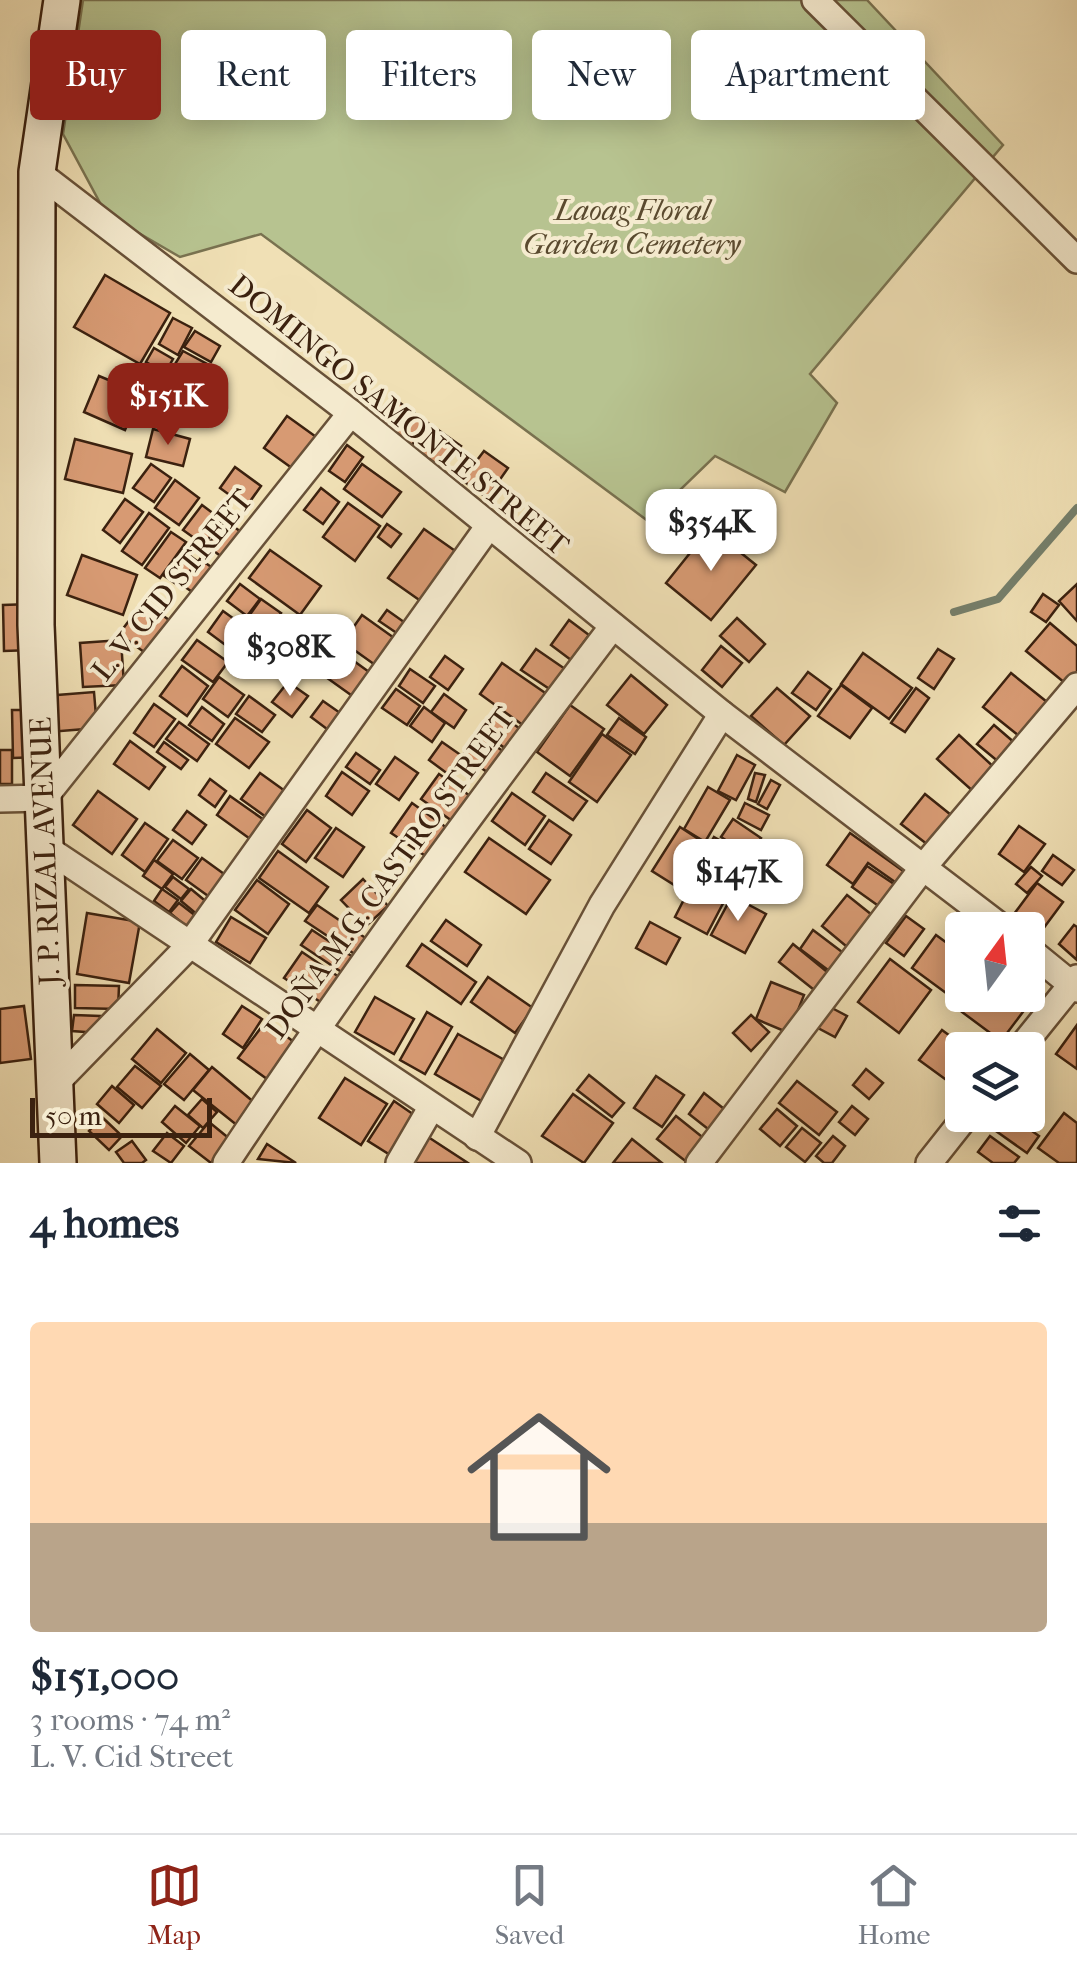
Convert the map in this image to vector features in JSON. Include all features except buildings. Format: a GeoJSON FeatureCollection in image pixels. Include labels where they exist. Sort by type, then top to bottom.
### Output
{"type":"FeatureCollection","features":[{"type":"Feature","properties":{"kind":"main road","name":"J. P. RIZAL AVENUE"},"geometry":{"type":"LineString","coordinates":[[58,1163],[36,625],[37,172],[62,0]]}},
{"type":"Feature","properties":{"kind":"street"},"geometry":{"type":"LineString","coordinates":[[815,0],[1077,260]]}},
{"type":"Feature","properties":{"kind":"street","name":"DOMINGO SAMONTE STREET"},"geometry":{"type":"LineString","coordinates":[[37,172],[350,413],[722,714],[983,912]]}},
{"type":"Feature","properties":{"kind":"street","name":"L. V. CID STREET"},"geometry":{"type":"LineString","coordinates":[[44,798],[350,413]]}},
{"type":"Feature","properties":{"kind":"street"},"geometry":{"type":"LineString","coordinates":[[53,1086],[90,1052],[188,946],[488,526]]}},
{"type":"Feature","properties":{"kind":"street","name":"DOÑA M.G. CASTRO STREET"},"geometry":{"type":"LineString","coordinates":[[226,1163],[314,1030],[459,828],[613,626]]}},
{"type":"Feature","properties":{"kind":"street"},"geometry":{"type":"LineString","coordinates":[[699,1163],[925,865],[1077,686]]}},
{"type":"Feature","properties":{"kind":"street"},"geometry":{"type":"LineString","coordinates":[[477,1137],[602,905],[722,714]]}},
{"type":"Feature","properties":{"kind":"street"},"geometry":{"type":"LineString","coordinates":[[0,799],[44,798]]}},
{"type":"Feature","properties":{"kind":"street"},"geometry":{"type":"LineString","coordinates":[[46,848],[518,1163]]}},
{"type":"Feature","properties":{"kind":"street"},"geometry":{"type":"LineString","coordinates":[[1034,1032],[1075,984],[1045,962]]}},
{"type":"Feature","properties":{"kind":"street"},"geometry":{"type":"LineString","coordinates":[[399,1163],[431,1108]]}},
{"type":"Feature","properties":{"kind":"street"},"geometry":{"type":"LineString","coordinates":[[929,1163],[954,1132]]}},
{"type":"Feature","properties":{"kind":"green space","name":"Laoag Floral Garden Cemetery"},"geometry":{"type":"Polygon","coordinates":[[[83,0],[867,0],[895,30],[691,30],[691,120],[925,120],[925,62],[1003,145],[810,374],[837,403],[785,492],[715,456],[648,521],[261,234],[180,257],[106,214],[63,134],[65,120],[161,120],[161,30],[79,30],[83,0]]]}},
{"type":"Feature","properties":{"kind":"waterway"},"geometry":{"type":"LineString","coordinates":[[954,612],[998,599],[1077,508]]}}]}
